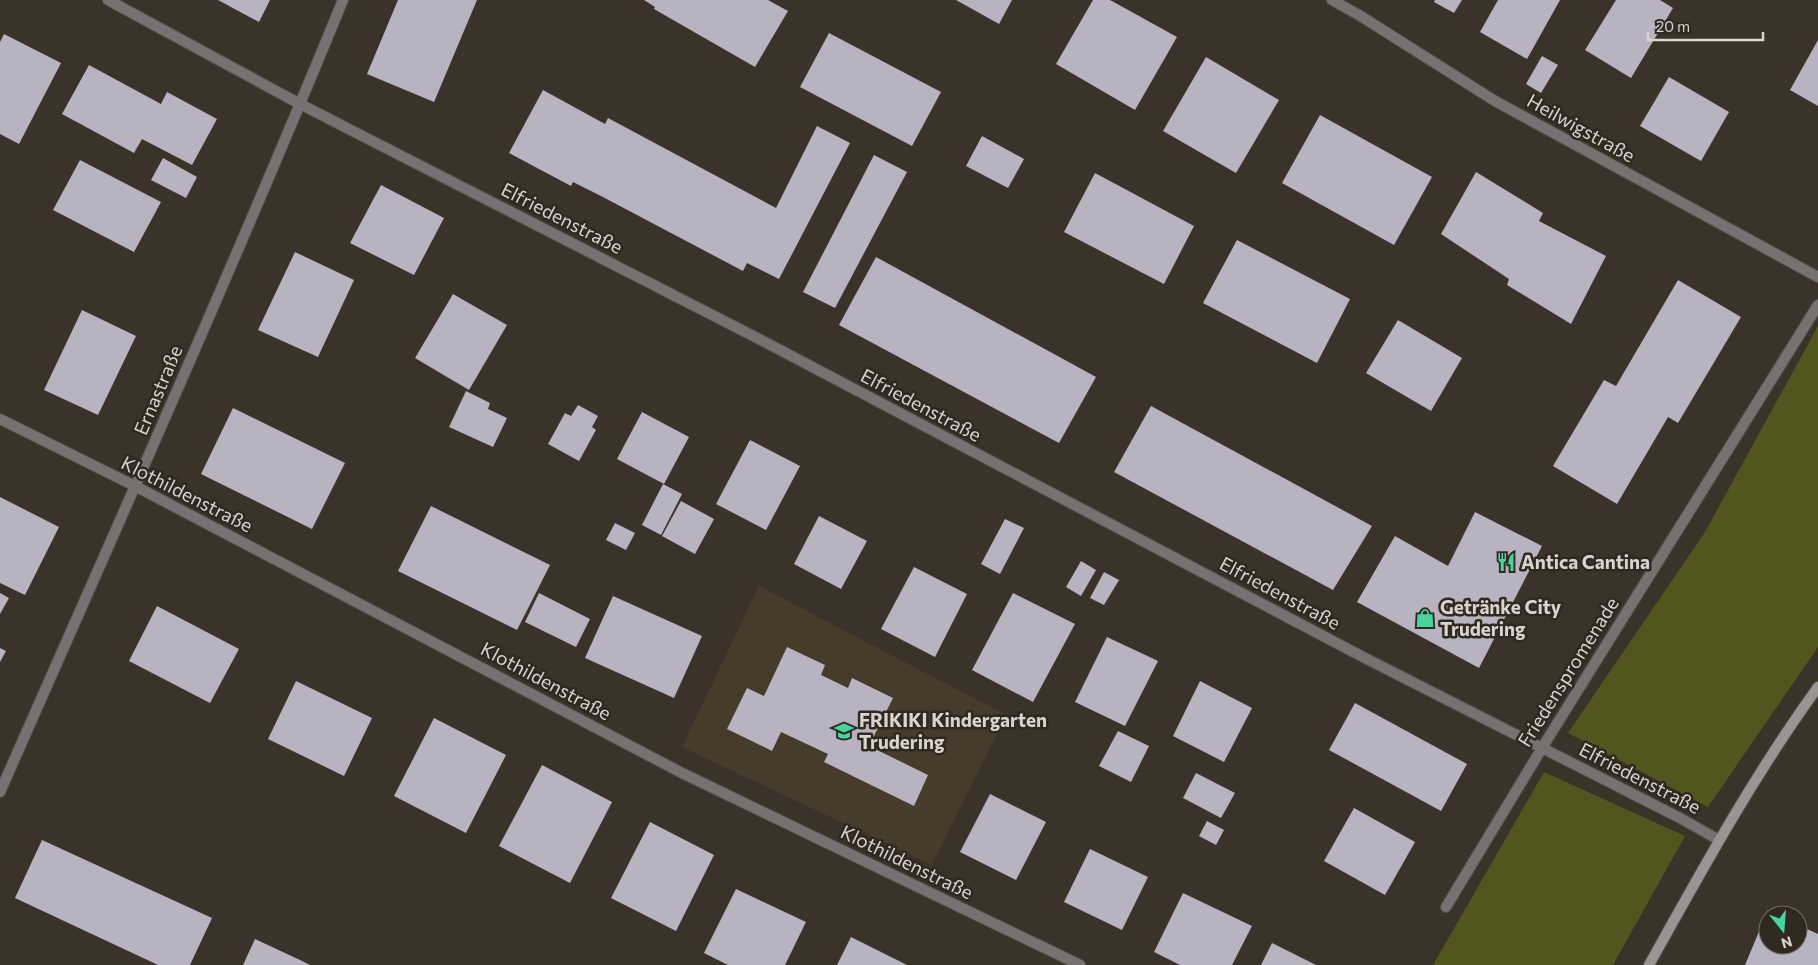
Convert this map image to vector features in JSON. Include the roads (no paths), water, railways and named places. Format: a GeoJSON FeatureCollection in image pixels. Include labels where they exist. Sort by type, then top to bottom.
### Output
{"type":"FeatureCollection","features":[{"type":"Feature","properties":{"kind":"street","name":"Elfriedenstraße"},"geometry":{"type":"LineString","coordinates":[[108,0],[300,104],[763,341],[1079,508],[1719,840]]}},
{"type":"Feature","properties":{"kind":"street","name":"Ernastraße"},"geometry":{"type":"LineString","coordinates":[[0,792],[135,486],[343,0]]}},
{"type":"Feature","properties":{"kind":"street","name":"Heilwigstraße"},"geometry":{"type":"LineString","coordinates":[[1332,0],[1495,101],[1818,277]]}},
{"type":"Feature","properties":{"kind":"street","name":"Friedenspromenade"},"geometry":{"type":"LineString","coordinates":[[1446,908],[1542,748],[1818,305]]}},
{"type":"Feature","properties":{"kind":"street","name":"Klothildenstraße"},"geometry":{"type":"LineString","coordinates":[[0,419],[135,486],[682,773],[1080,965]]}},
{"type":"Feature","properties":{"kind":"street"},"geometry":{"type":"LineString","coordinates":[[1649,965],[1719,840],[1795,718],[1818,687]]}},
{"type":"Feature","properties":{"kind":"place","name":"Antica Cantina"},"geometry":{"type":"Point","coordinates":[1506,562]}},
{"type":"Feature","properties":{"kind":"place","name":"Getränke City Trudering"},"geometry":{"type":"Point","coordinates":[1425,618]}},
{"type":"Feature","properties":{"kind":"place","name":"FRIKIKI Kindergarten Trudering"},"geometry":{"type":"Point","coordinates":[844,731]}}]}
